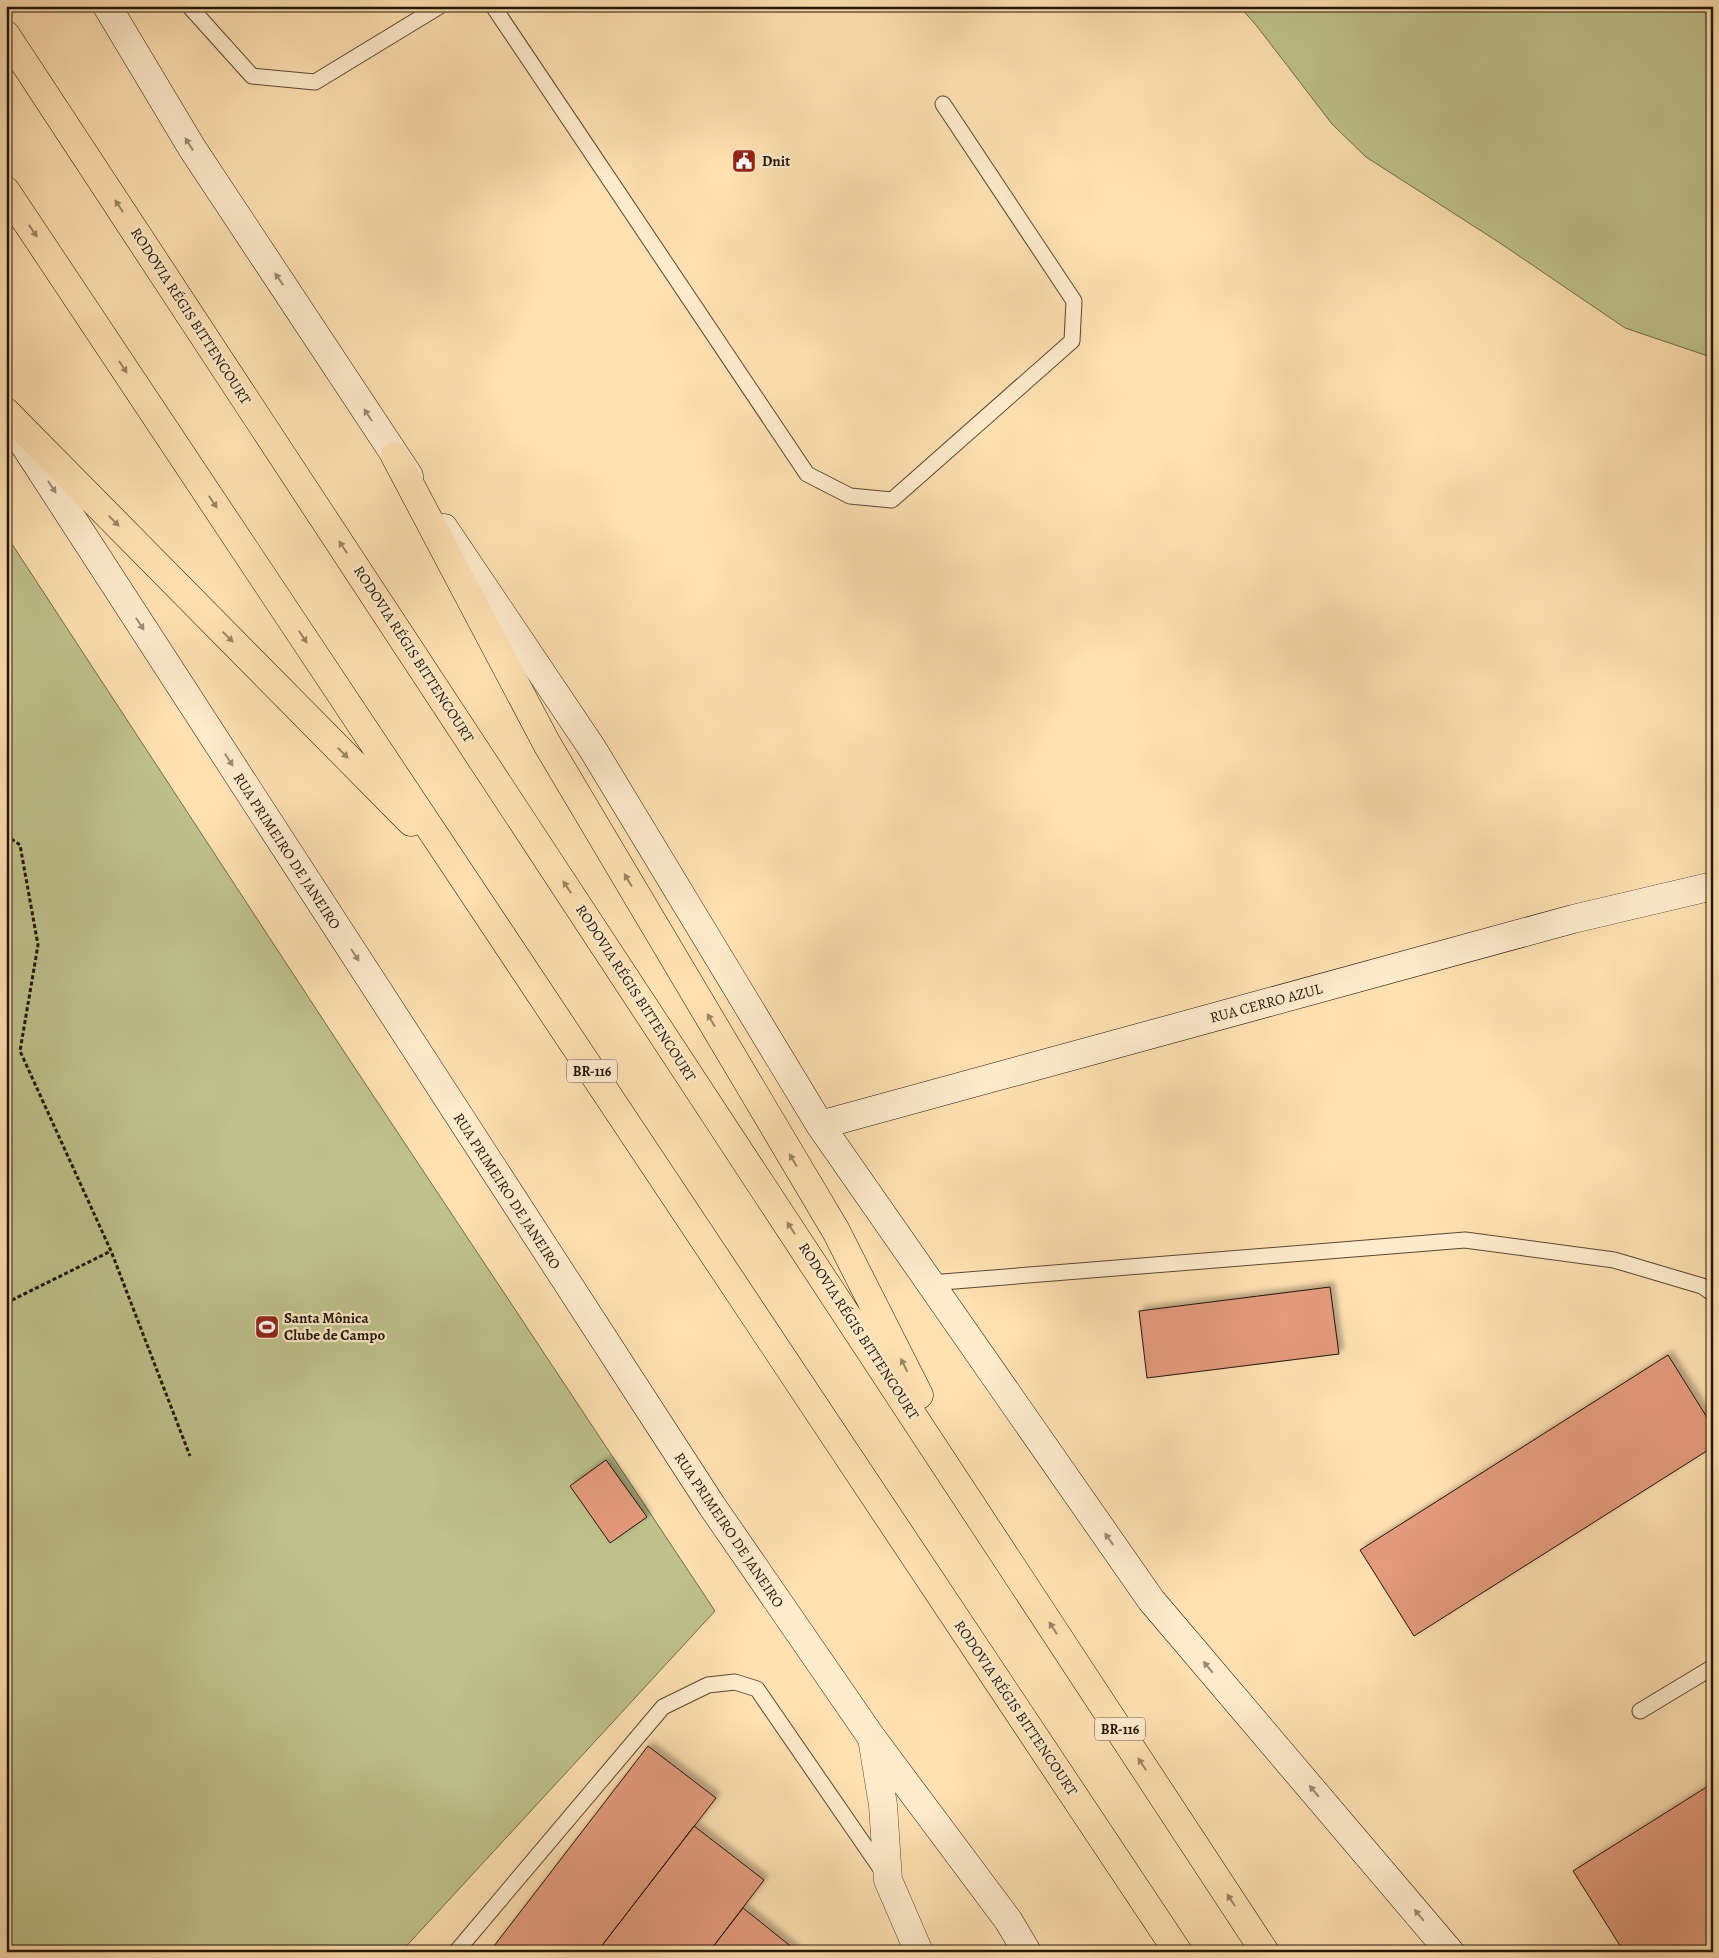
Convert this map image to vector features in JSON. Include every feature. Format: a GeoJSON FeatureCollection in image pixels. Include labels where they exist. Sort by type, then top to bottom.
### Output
{"type":"FeatureCollection","features":[{"type":"Feature","properties":{"kind":"highway","name":"RODOVIA RÉGIS BITTENCOURT"},"geometry":{"type":"LineString","coordinates":[[6,35],[1265,1952]]}},
{"type":"Feature","properties":{"kind":"highway","name":"RODOVIA RÉGIS BITTENCOURT"},"geometry":{"type":"LineString","coordinates":[[6,191],[1178,1952]]}},
{"type":"Feature","properties":{"kind":"highway"},"geometry":{"type":"LineString","coordinates":[[6,412],[456,867]]}},
{"type":"Feature","properties":{"kind":"highway"},"geometry":{"type":"LineString","coordinates":[[395,456],[547,744],[836,1231],[981,1517]]}},
{"type":"Feature","properties":{"kind":"street"},"geometry":{"type":"LineString","coordinates":[[107,6],[192,148],[395,456],[592,748],[820,1125],[1151,1600],[1450,1952]]}},
{"type":"Feature","properties":{"kind":"street","name":"RUA PRIMEIRO DE JANEIRO"},"geometry":{"type":"LineString","coordinates":[[6,417],[712,1506],[872,1738],[1008,1920],[1026,1952]]}},
{"type":"Feature","properties":{"kind":"street","name":"RUA CERRO AZUL"},"geometry":{"type":"LineString","coordinates":[[820,1125],[1573,919],[1713,886]]}},
{"type":"Feature","properties":{"kind":"street"},"geometry":{"type":"LineString","coordinates":[[872,1738],[883,1805],[888,1880],[919,1952]]}},
{"type":"Feature","properties":{"kind":"lane"},"geometry":{"type":"LineString","coordinates":[[189,6],[252,76],[315,82],[440,6]]}},
{"type":"Feature","properties":{"kind":"lane"},"geometry":{"type":"LineString","coordinates":[[492,6],[807,474],[850,496],[892,500],[1072,340],[1074,300],[942,104]]}},
{"type":"Feature","properties":{"kind":"lane"},"geometry":{"type":"LineString","coordinates":[[930,1283],[1465,1240],[1614,1260],[1702,1286],[1713,1294]]}},
{"type":"Feature","properties":{"kind":"lane"},"geometry":{"type":"LineString","coordinates":[[1640,1710],[1713,1667]]}},
{"type":"Feature","properties":{"kind":"lane"},"geometry":{"type":"LineString","coordinates":[[456,1952],[663,1707],[708,1685],[735,1682],[758,1689],[888,1880]]}},
{"type":"Feature","properties":{"kind":"path"},"geometry":{"type":"LineString","coordinates":[[6,835],[20,845],[38,945],[20,1051],[110,1251],[190,1456]]}},
{"type":"Feature","properties":{"kind":"path"},"geometry":{"type":"LineString","coordinates":[[6,1303],[110,1251]]}},
{"type":"Feature","properties":{"kind":"green space"},"geometry":{"type":"Polygon","coordinates":[[[1239,6],[1713,6],[1713,355],[1708,356],[1625,328],[1500,243],[1366,157],[1332,124],[1256,25],[1239,6]]]}},
{"type":"Feature","properties":{"kind":"green space","name":"Santa Mônica Clube de Campo"},"geometry":{"type":"Polygon","coordinates":[[[6,535],[339,1044],[715,1611],[401,1952],[6,1952],[6,535]]]}},
{"type":"Feature","properties":{"kind":"building"},"geometry":{"type":"Polygon","coordinates":[[[1330,1287],[1339,1354],[1147,1378],[1139,1311],[1330,1287]]]}},
{"type":"Feature","properties":{"kind":"building"},"geometry":{"type":"Polygon","coordinates":[[[1668,1355],[1713,1427],[1713,1447],[1414,1636],[1360,1550],[1668,1355]]]}},
{"type":"Feature","properties":{"kind":"building"},"geometry":{"type":"Polygon","coordinates":[[[606,1460],[647,1517],[610,1543],[570,1486],[606,1460]]]}},
{"type":"Feature","properties":{"kind":"building"},"geometry":{"type":"Polygon","coordinates":[[[648,1746],[716,1798],[597,1952],[501,1952],[494,1946],[648,1746]]]}},
{"type":"Feature","properties":{"kind":"building"},"geometry":{"type":"Polygon","coordinates":[[[1713,1783],[1713,1952],[1624,1952],[1573,1871],[1713,1783]]]}},
{"type":"Feature","properties":{"kind":"building"},"geometry":{"type":"Polygon","coordinates":[[[694,1826],[764,1880],[709,1952],[597,1952],[694,1826]]]}},
{"type":"Feature","properties":{"kind":"building"},"geometry":{"type":"Polygon","coordinates":[[[743,1908],[798,1952],[709,1952],[743,1908]]]}},
{"type":"Feature","properties":{"kind":"place","name":"Dnit"},"geometry":{"type":"Point","coordinates":[744,161]}},
{"type":"Feature","properties":{"kind":"place","name":"Santa Mônica Clube de Campo"},"geometry":{"type":"Point","coordinates":[267,1327]}}]}
